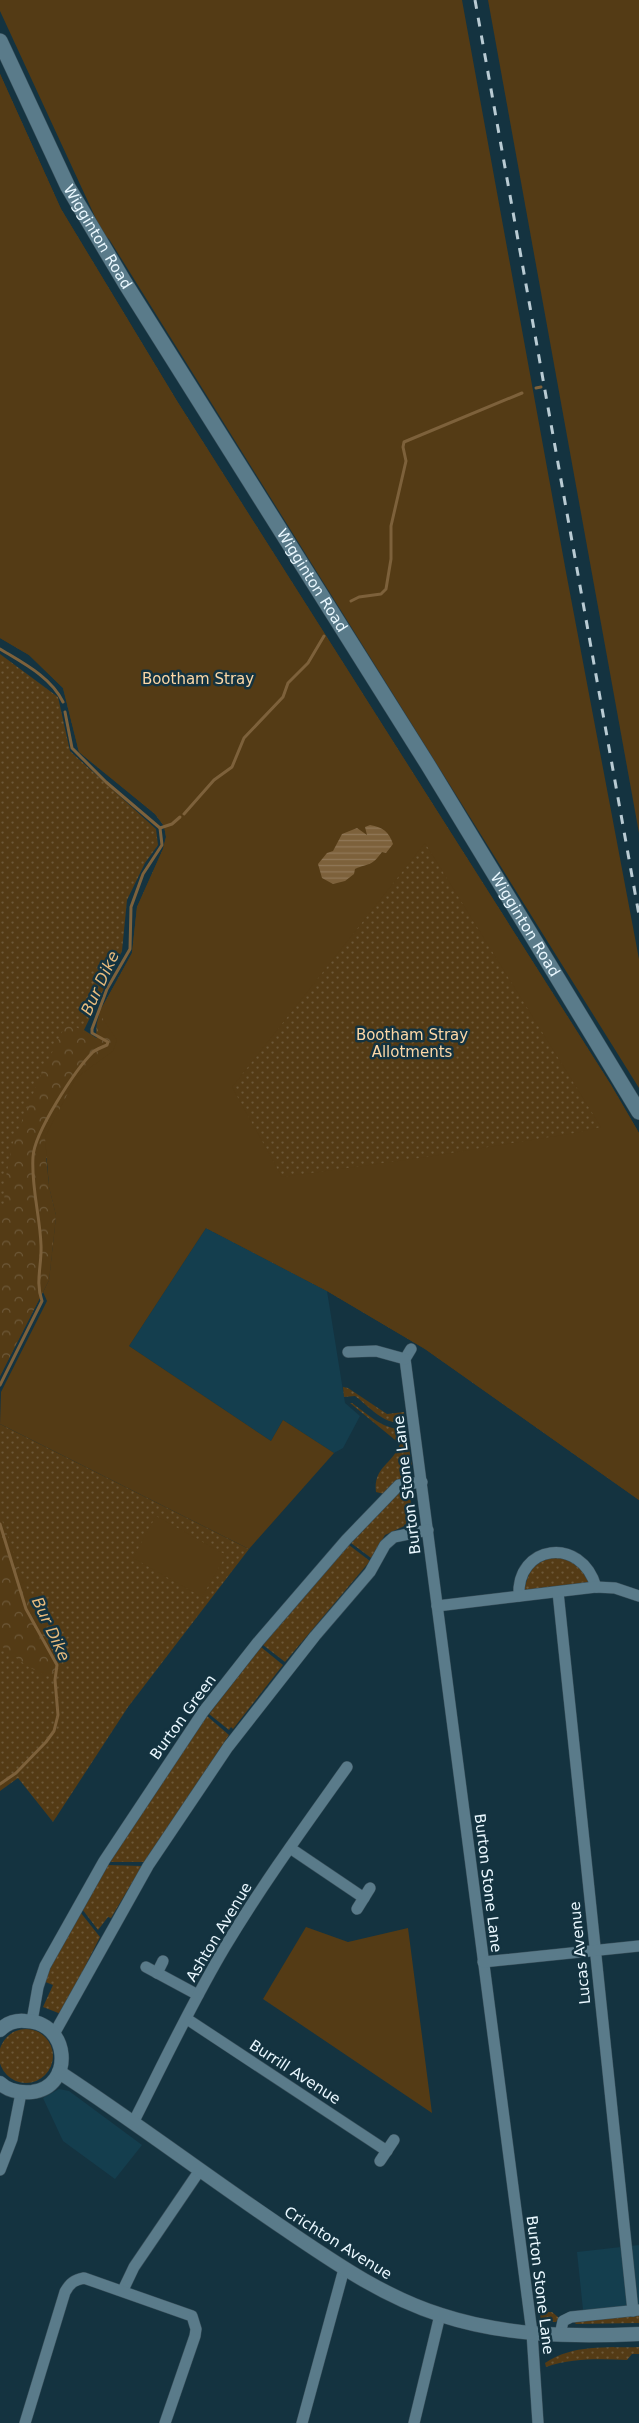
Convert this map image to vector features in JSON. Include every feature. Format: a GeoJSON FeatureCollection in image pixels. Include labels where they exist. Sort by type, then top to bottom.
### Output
{"type":"FeatureCollection","features":[{"type":"Feature","properties":{"kind":"main road","name":"Wigginton Road"},"geometry":{"type":"LineString","coordinates":[[0,41],[68,187],[82,212],[428,765],[639,1112]]}},
{"type":"Feature","properties":{"kind":"street","name":"Burton Stone Lane"},"geometry":{"type":"LineString","coordinates":[[348,1352],[376,1351],[408,1354],[437,1606],[532,2333],[538,2423]]}},
{"type":"Feature","properties":{"kind":"street","name":"Burton Green"},"geometry":{"type":"LineString","coordinates":[[32,2021],[41,1976],[50,1958],[104,1862],[203,1712],[258,1642],[346,1540],[399,1485],[422,1482]]}},
{"type":"Feature","properties":{"kind":"street"},"geometry":{"type":"LineString","coordinates":[[54,2034],[148,1866],[232,1742],[310,1642],[370,1572],[385,1545],[394,1537],[405,1533],[428,1530]]}},
{"type":"Feature","properties":{"kind":"street"},"geometry":{"type":"LineString","coordinates":[[519,1596],[520,1582],[526,1568],[539,1558],[553,1552],[572,1555],[585,1563],[590,1570],[596,1587]]}},
{"type":"Feature","properties":{"kind":"street"},"geometry":{"type":"LineString","coordinates":[[437,1606],[596,1587],[615,1588],[639,1596]]}},
{"type":"Feature","properties":{"kind":"street","name":"Lucas Avenue"},"geometry":{"type":"LineString","coordinates":[[558,1592],[595,1950],[636,2310]]}},
{"type":"Feature","properties":{"kind":"street","name":"Ashton Avenue"},"geometry":{"type":"LineString","coordinates":[[133,2123],[198,1995],[226,1947],[290,1848],[347,1767]]}},
{"type":"Feature","properties":{"kind":"street"},"geometry":{"type":"LineString","coordinates":[[290,1848],[367,1893],[357,1909]]}},
{"type":"Feature","properties":{"kind":"street"},"geometry":{"type":"LineString","coordinates":[[483,1962],[639,1946]]}},
{"type":"Feature","properties":{"kind":"street"},"geometry":{"type":"LineString","coordinates":[[157,1973],[163,1961]]}},
{"type":"Feature","properties":{"kind":"street"},"geometry":{"type":"LineString","coordinates":[[146,1967],[198,1995]]}},
{"type":"Feature","properties":{"kind":"street","name":"Burrill Avenue"},"geometry":{"type":"LineString","coordinates":[[187,2019],[387,2151]]}},
{"type":"Feature","properties":{"kind":"street"},"geometry":{"type":"LineString","coordinates":[[0,2083],[10,2090],[21,2093],[37,2091],[48,2085],[59,2072],[61,2049],[54,2034],[44,2025],[32,2021],[17,2020],[2,2024]]}},
{"type":"Feature","properties":{"kind":"street","name":"Crichton Avenue"},"geometry":{"type":"LineString","coordinates":[[59,2072],[344,2269],[400,2300],[440,2315],[493,2328],[560,2336],[639,2334]]}},
{"type":"Feature","properties":{"kind":"street"},"geometry":{"type":"LineString","coordinates":[[0,2170],[12,2139],[21,2093]]}},
{"type":"Feature","properties":{"kind":"street"},"geometry":{"type":"LineString","coordinates":[[380,2161],[394,2140]]}},
{"type":"Feature","properties":{"kind":"street"},"geometry":{"type":"LineString","coordinates":[[123,2290],[134,2267],[200,2170]]}},
{"type":"Feature","properties":{"kind":"street"},"geometry":{"type":"LineString","coordinates":[[302,2423],[344,2269]]}},
{"type":"Feature","properties":{"kind":"street"},"geometry":{"type":"LineString","coordinates":[[25,2423],[69,2284],[84,2278],[186,2312],[192,2316],[195,2322],[195,2336],[165,2423]]}},
{"type":"Feature","properties":{"kind":"street"},"geometry":{"type":"LineString","coordinates":[[560,2336],[563,2321],[570,2317],[636,2310]]}},
{"type":"Feature","properties":{"kind":"street"},"geometry":{"type":"LineString","coordinates":[[414,2423],[440,2315]]}},
{"type":"Feature","properties":{"kind":"shaded area"},"geometry":{"type":"Polygon","coordinates":[[[370,825],[379,827],[390,836],[393,844],[386,853],[382,852],[372,863],[355,869],[354,874],[345,881],[333,884],[322,878],[318,864],[327,853],[333,851],[342,834],[357,828],[367,835],[365,827],[370,825]]]}},
{"type":"Feature","properties":{"kind":"shaded area"},"geometry":{"type":"Polygon","coordinates":[[[206,1228],[327,1291],[345,1403],[360,1416],[343,1448],[334,1453],[283,1420],[271,1441],[129,1346],[206,1228]]]}},
{"type":"Feature","properties":{"kind":"shaded area"},"geometry":{"type":"Polygon","coordinates":[[[59,2089],[69,2091],[142,2145],[115,2179],[63,2141],[43,2098],[59,2089]]]}},
{"type":"Feature","properties":{"kind":"shaded area"},"geometry":{"type":"Polygon","coordinates":[[[639,2245],[639,2314],[584,2319],[577,2252],[639,2245]]]}},
{"type":"Feature","properties":{"kind":"green space"},"geometry":{"type":"Polygon","coordinates":[[[0,0],[462,0],[566,572],[639,959],[639,1088],[109,239],[103,234],[0,11],[0,0]]]}},
{"type":"Feature","properties":{"kind":"green space"},"geometry":{"type":"Polygon","coordinates":[[[488,0],[639,0],[639,833],[488,0]]]}},
{"type":"Feature","properties":{"kind":"green space","name":"Bootham Stray"},"geometry":{"type":"Polygon","coordinates":[[[0,74],[61,209],[177,401],[611,1085],[639,1133],[639,1500],[425,1349],[327,1291],[206,1228],[46,1158],[49,1187],[56,1216],[49,1280],[0,1376],[0,654],[58,697],[70,751],[156,829],[158,845],[145,863],[127,900],[122,951],[84,1030],[98,1039],[100,1059],[99,1013],[132,953],[137,907],[163,849],[166,837],[164,826],[155,814],[79,752],[63,688],[29,655],[0,638],[0,74]]]}},
{"type":"Feature","properties":{"kind":"green space","name":"Bootham Stray"},"geometry":{"type":"Polygon","coordinates":[[[0,74],[61,209],[177,401],[611,1085],[639,1133],[639,1500],[425,1349],[327,1291],[206,1228],[129,1346],[271,1441],[283,1420],[334,1453],[249,1549],[0,1424],[1,1392],[47,1301],[43,1292],[49,1280],[56,1216],[49,1187],[45,1137],[76,1078],[113,1051],[117,1040],[99,1013],[132,953],[137,907],[163,849],[166,837],[164,826],[155,814],[79,752],[63,688],[29,655],[0,638],[0,74]],[[425,843],[232,1087],[282,1177],[420,1158],[575,1133],[601,1127],[425,843]]]}},
{"type":"Feature","properties":{"kind":"green space"},"geometry":{"type":"Polygon","coordinates":[[[114,986],[143,1033],[45,1146],[49,1187],[56,1216],[49,1280],[0,1376],[0,1208],[4,1208],[5,1182],[12,1145],[40,1077],[67,1022],[97,1039],[98,1018],[114,986]]]}},
{"type":"Feature","properties":{"kind":"green space"},"geometry":{"type":"Polygon","coordinates":[[[343,1387],[348,1388],[387,1414],[404,1412],[405,1421],[398,1422],[385,1419],[355,1396],[344,1397],[343,1387]]]}},
{"type":"Feature","properties":{"kind":"green space"},"geometry":{"type":"Polygon","coordinates":[[[350,1403],[384,1425],[406,1430],[412,1466],[409,1478],[384,1494],[376,1492],[378,1477],[380,1471],[397,1451],[400,1444],[350,1403]]]}},
{"type":"Feature","properties":{"kind":"green space"},"geometry":{"type":"Polygon","coordinates":[[[0,1424],[249,1549],[128,1707],[53,1822],[18,1778],[0,1791],[0,1424]]]}},
{"type":"Feature","properties":{"kind":"green space"},"geometry":{"type":"Polygon","coordinates":[[[403,1491],[410,1494],[413,1522],[385,1535],[371,1558],[351,1543],[403,1491]]]}},
{"type":"Feature","properties":{"kind":"green space"},"geometry":{"type":"Polygon","coordinates":[[[0,1515],[28,1592],[57,1657],[60,1668],[46,1676],[27,1666],[0,1645],[0,1515]]]}},
{"type":"Feature","properties":{"kind":"green space"},"geometry":{"type":"Polygon","coordinates":[[[156,1516],[226,1555],[202,1597],[133,1558],[156,1516]]]}},
{"type":"Feature","properties":{"kind":"green space"},"geometry":{"type":"Polygon","coordinates":[[[349,1545],[370,1561],[285,1662],[263,1645],[349,1545]]]}},
{"type":"Feature","properties":{"kind":"green space"},"geometry":{"type":"Polygon","coordinates":[[[556,1556],[577,1563],[590,1583],[524,1591],[528,1577],[534,1568],[542,1561],[556,1556]]]}},
{"type":"Feature","properties":{"kind":"green space"},"geometry":{"type":"Polygon","coordinates":[[[261,1647],[283,1665],[233,1729],[231,1727],[229,1730],[209,1714],[261,1647]]]}},
{"type":"Feature","properties":{"kind":"green space"},"geometry":{"type":"Polygon","coordinates":[[[207,1716],[229,1735],[144,1862],[110,1862],[207,1716]]]}},
{"type":"Feature","properties":{"kind":"green space"},"geometry":{"type":"Polygon","coordinates":[[[108,1865],[142,1866],[111,1918],[108,1917],[98,1930],[82,1909],[108,1865]]]}},
{"type":"Feature","properties":{"kind":"green space"},"geometry":{"type":"Polygon","coordinates":[[[81,1913],[100,1937],[61,2014],[43,2007],[53,1985],[43,1981],[81,1913]]]}},
{"type":"Feature","properties":{"kind":"green space"},"geometry":{"type":"Polygon","coordinates":[[[306,1927],[348,1942],[408,1928],[432,2113],[263,1999],[306,1927]]]}},
{"type":"Feature","properties":{"kind":"green space"},"geometry":{"type":"Polygon","coordinates":[[[21,2029],[31,2029],[41,2033],[49,2041],[53,2056],[49,2071],[41,2079],[31,2083],[21,2083],[11,2079],[3,2071],[-1,2061],[-1,2051],[3,2041],[11,2033],[21,2029]]]}},
{"type":"Feature","properties":{"kind":"green space"},"geometry":{"type":"Polygon","coordinates":[[[540,2312],[552,2312],[559,2318],[556,2322],[541,2322],[540,2312]]]}},
{"type":"Feature","properties":{"kind":"green space"},"geometry":{"type":"Polygon","coordinates":[[[639,2314],[639,2323],[576,2324],[574,2322],[639,2314]]]}},
{"type":"Feature","properties":{"kind":"green space"},"geometry":{"type":"Polygon","coordinates":[[[602,2347],[639,2347],[639,2354],[632,2354],[627,2360],[596,2359],[546,2367],[545,2363],[556,2357],[578,2350],[602,2347]]]}},
{"type":"Feature","properties":{"kind":"waterway"},"geometry":{"type":"LineString","coordinates":[[536,388],[541,387]]}},
{"type":"Feature","properties":{"kind":"waterway"},"geometry":{"type":"LineString","coordinates":[[351,601],[359,597],[381,594],[386,589],[391,559],[391,526],[406,461],[403,447],[404,442],[522,393]]}},
{"type":"Feature","properties":{"kind":"waterway"},"geometry":{"type":"LineString","coordinates":[[184,814],[214,780],[232,767],[244,738],[283,697],[288,683],[308,663],[324,636]]}},
{"type":"Feature","properties":{"kind":"waterway","name":"Bur Dike"},"geometry":{"type":"LineString","coordinates":[[0,649],[44,678],[58,693],[63,702]]}},
{"type":"Feature","properties":{"kind":"waterway","name":"Bur Dike"},"geometry":{"type":"LineString","coordinates":[[0,1385],[42,1301],[39,1287],[40,1234],[33,1168],[35,1146],[48,1118],[76,1073],[93,1052],[107,1045],[108,1042],[92,1033],[92,1029],[107,989],[130,949],[131,907],[143,874],[162,845],[160,828],[106,782],[72,748],[65,712]]}},
{"type":"Feature","properties":{"kind":"waterway"},"geometry":{"type":"LineString","coordinates":[[160,828],[172,824],[180,817]]}},
{"type":"Feature","properties":{"kind":"waterway","name":"Bur Dike"},"geometry":{"type":"LineString","coordinates":[[0,1524],[26,1609],[57,1665],[55,1680],[58,1715],[54,1731],[46,1742],[16,1773],[0,1784]]}},
{"type":"Feature","properties":{"kind":"railway"},"geometry":{"type":"LineString","coordinates":[[475,0],[639,915]]}},
{"type":"Feature","properties":{"kind":"park label","name":"Bootham Stray Allotments"},"geometry":{"type":"Point","coordinates":[412,1044]}}]}
